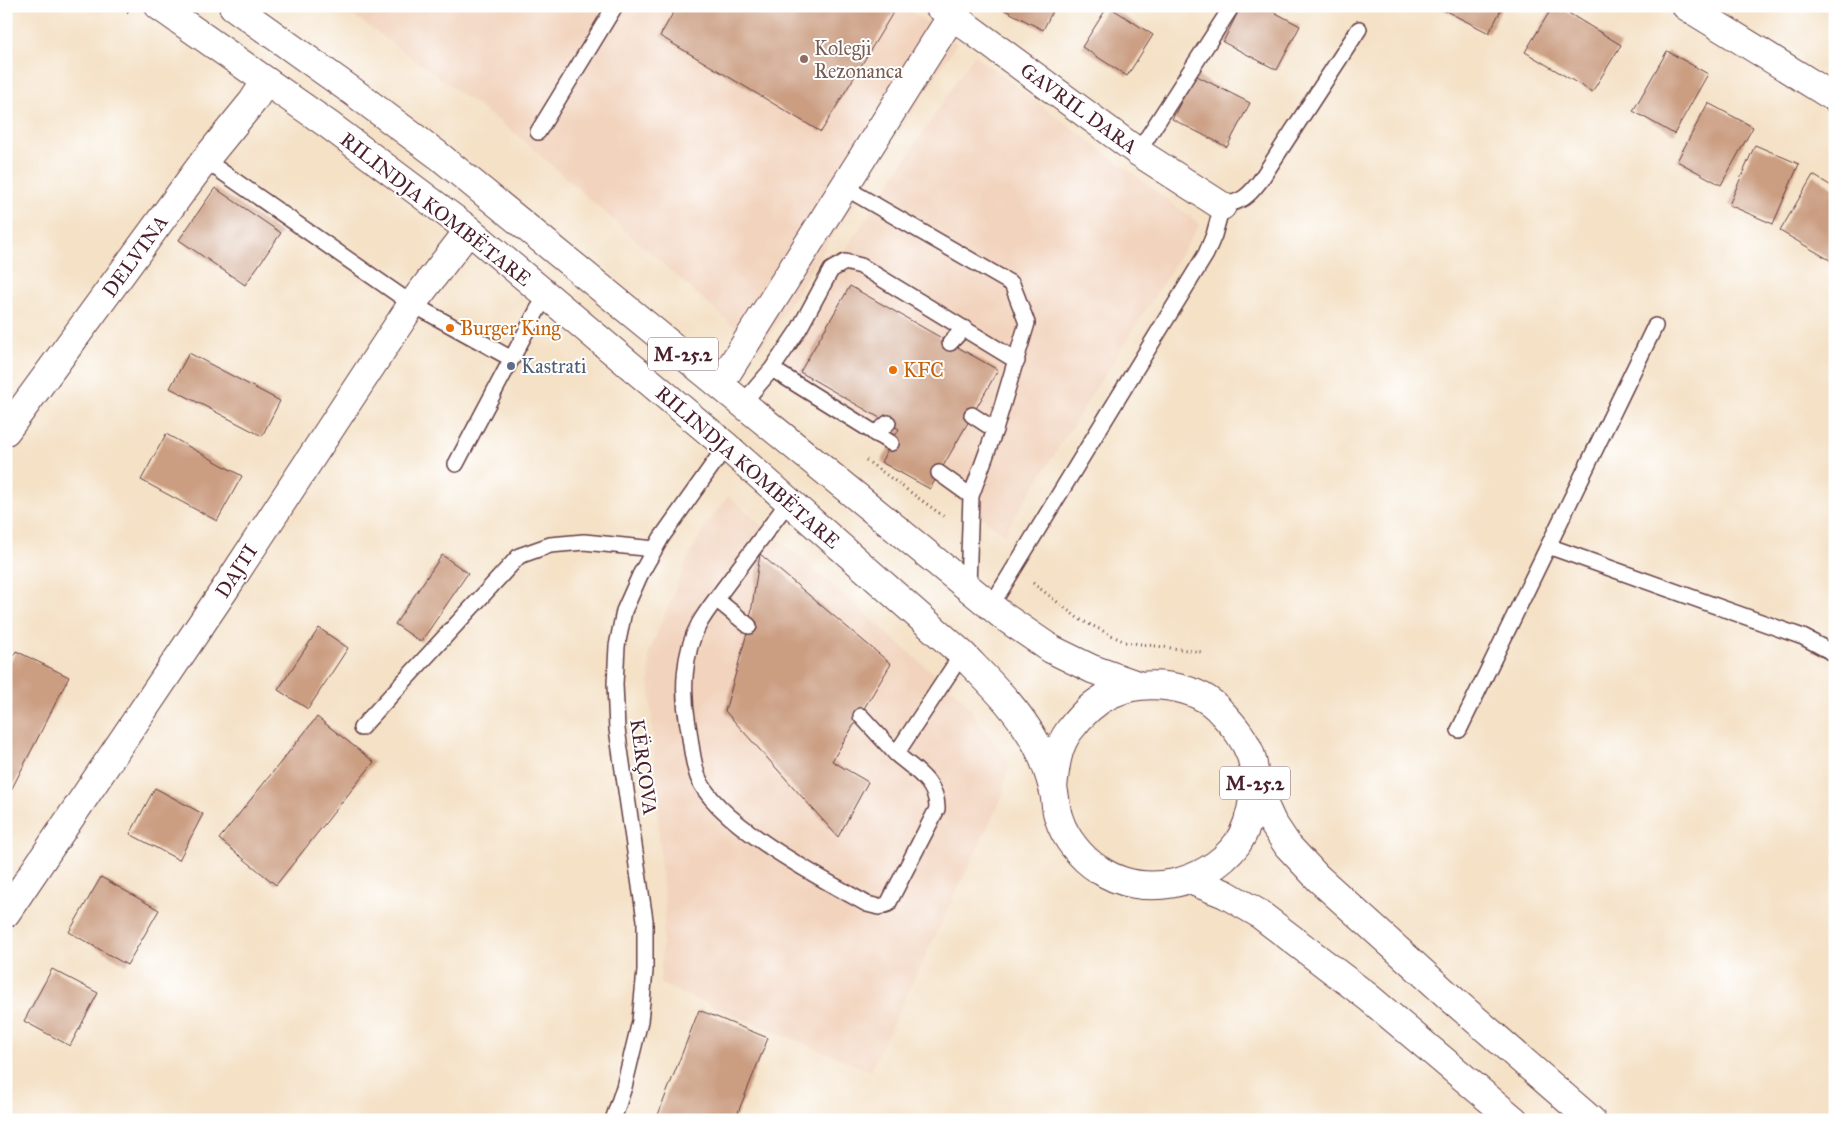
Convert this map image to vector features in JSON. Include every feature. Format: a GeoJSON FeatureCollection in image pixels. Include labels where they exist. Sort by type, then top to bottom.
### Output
{"type":"FeatureCollection","features":[{"type":"Feature","properties":{"kind":"main road","name":"RILINDJA KOMBËTARE"},"geometry":{"type":"LineString","coordinates":[[159,6],[393,172],[469,230],[789,501],[962,654],[999,692],[1021,717],[1037,745],[1053,788]]}},
{"type":"Feature","properties":{"kind":"main road","name":"RILINDJA KOMBËTARE"},"geometry":{"type":"LineString","coordinates":[[233,6],[438,155],[991,606],[1051,649],[1092,669],[1140,686]]}},
{"type":"Feature","properties":{"kind":"main road"},"geometry":{"type":"LineString","coordinates":[[1686,6],[1835,98]]}},
{"type":"Feature","properties":{"kind":"main road"},"geometry":{"type":"LineString","coordinates":[[720,384],[844,186],[950,9]]}},
{"type":"Feature","properties":{"kind":"main road","name":"GAVRIL DARA"},"geometry":{"type":"LineString","coordinates":[[950,9],[1138,152],[1222,206]]}},
{"type":"Feature","properties":{"kind":"main road","name":"DELVINA"},"geometry":{"type":"LineString","coordinates":[[6,431],[266,81]]}},
{"type":"Feature","properties":{"kind":"main road","name":"DAJTI"},"geometry":{"type":"LineString","coordinates":[[6,913],[225,589],[412,304],[469,230]]}},
{"type":"Feature","properties":{"kind":"main road","name":"M-25.2"},"geometry":{"type":"LineString","coordinates":[[1140,686],[1168,686],[1196,694],[1220,709],[1239,731],[1251,756],[1255,785],[1251,815],[1238,843],[1216,865],[1190,880],[1158,886],[1127,882],[1098,869],[1074,847],[1059,819],[1053,788],[1057,759],[1068,732],[1087,710],[1112,694],[1140,686]]}},
{"type":"Feature","properties":{"kind":"main road"},"geometry":{"type":"LineString","coordinates":[[1255,785],[1272,822],[1288,846],[1318,878],[1591,1120]]}},
{"type":"Feature","properties":{"kind":"main road"},"geometry":{"type":"LineString","coordinates":[[1190,880],[1225,894],[1265,918],[1368,997],[1514,1120]]}},
{"type":"Feature","properties":{"kind":"lane"},"geometry":{"type":"LineString","coordinates":[[538,132],[615,6]]}},
{"type":"Feature","properties":{"kind":"lane"},"geometry":{"type":"LineString","coordinates":[[1138,152],[1232,6]]}},
{"type":"Feature","properties":{"kind":"lane"},"geometry":{"type":"LineString","coordinates":[[991,606],[1206,254],[1214,235],[1222,206],[1240,202],[1249,195],[1260,181],[1359,28]]}},
{"type":"Feature","properties":{"kind":"lane"},"geometry":{"type":"LineString","coordinates":[[206,160],[412,304],[512,359]]}},
{"type":"Feature","properties":{"kind":"lane"},"geometry":{"type":"LineString","coordinates":[[844,186],[1012,284],[1027,323],[995,430],[971,496],[968,587]]}},
{"type":"Feature","properties":{"kind":"lane"},"geometry":{"type":"LineString","coordinates":[[742,404],[772,369],[799,329],[831,270],[845,262],[861,266],[1017,361]]}},
{"type":"Feature","properties":{"kind":"lane"},"geometry":{"type":"LineString","coordinates":[[456,464],[547,296]]}},
{"type":"Feature","properties":{"kind":"lane"},"geometry":{"type":"LineString","coordinates":[[1459,730],[1655,326]]}},
{"type":"Feature","properties":{"kind":"lane"},"geometry":{"type":"LineString","coordinates":[[950,343],[964,328]]}},
{"type":"Feature","properties":{"kind":"lane"},"geometry":{"type":"LineString","coordinates":[[772,369],[891,443]]}},
{"type":"Feature","properties":{"kind":"lane"},"geometry":{"type":"LineString","coordinates":[[972,415],[995,430]]}},
{"type":"Feature","properties":{"kind":"lane"},"geometry":{"type":"LineString","coordinates":[[875,434],[888,423]]}},
{"type":"Feature","properties":{"kind":"lane","name":"KËRÇOVA"},"geometry":{"type":"LineString","coordinates":[[613,1120],[624,1087],[640,1021],[645,971],[645,920],[617,729],[615,684],[617,646],[624,611],[640,575],[655,549],[726,446]]}},
{"type":"Feature","properties":{"kind":"lane"},"geometry":{"type":"LineString","coordinates":[[938,473],[971,496]]}},
{"type":"Feature","properties":{"kind":"lane"},"geometry":{"type":"LineString","coordinates":[[789,501],[716,599],[698,626],[689,651],[685,680],[686,716],[698,778],[712,798],[731,818],[785,856],[867,904],[879,907],[888,904],[937,809],[937,798],[923,776],[896,754],[861,716]]}},
{"type":"Feature","properties":{"kind":"lane"},"geometry":{"type":"LineString","coordinates":[[361,728],[519,556],[550,545],[584,542],[655,549]]}},
{"type":"Feature","properties":{"kind":"lane"},"geometry":{"type":"LineString","coordinates":[[1548,546],[1803,637],[1835,654]]}},
{"type":"Feature","properties":{"kind":"lane"},"geometry":{"type":"LineString","coordinates":[[716,599],[748,626]]}},
{"type":"Feature","properties":{"kind":"lane"},"geometry":{"type":"LineString","coordinates":[[896,754],[962,654]]}},
{"type":"Feature","properties":{"kind":"shaded area"},"geometry":{"type":"Polygon","coordinates":[[[341,6],[904,6],[957,43],[760,350],[515,133],[341,6]]]}},
{"type":"Feature","properties":{"kind":"shaded area"},"geometry":{"type":"Polygon","coordinates":[[[974,55],[1200,224],[1004,534],[774,358],[974,55]]]}},
{"type":"Feature","properties":{"kind":"shaded area"},"geometry":{"type":"Polygon","coordinates":[[[728,496],[961,697],[1008,762],[1003,795],[870,1071],[660,984],[665,903],[661,870],[649,653],[688,558],[702,532],[728,496]]]}},
{"type":"Feature","properties":{"kind":"building"},"geometry":{"type":"Polygon","coordinates":[[[677,6],[897,6],[821,132],[660,36],[677,6]]]}},
{"type":"Feature","properties":{"kind":"building"},"geometry":{"type":"Polygon","coordinates":[[[997,6],[1055,6],[1043,30],[997,6]]]}},
{"type":"Feature","properties":{"kind":"building"},"geometry":{"type":"Polygon","coordinates":[[[1108,6],[1153,35],[1127,76],[1082,47],[1108,6]]]}},
{"type":"Feature","properties":{"kind":"building"},"geometry":{"type":"Polygon","coordinates":[[[1241,6],[1263,6],[1300,26],[1277,70],[1223,42],[1241,6]]]}},
{"type":"Feature","properties":{"kind":"building"},"geometry":{"type":"Polygon","coordinates":[[[1436,6],[1503,6],[1489,33],[1436,6]]]}},
{"type":"Feature","properties":{"kind":"building"},"geometry":{"type":"Polygon","coordinates":[[[1553,6],[1557,6],[1621,45],[1592,92],[1525,52],[1553,6]]]}},
{"type":"Feature","properties":{"kind":"building"},"geometry":{"type":"Polygon","coordinates":[[[1667,51],[1708,74],[1674,134],[1633,111],[1667,51]]]}},
{"type":"Feature","properties":{"kind":"building"},"geometry":{"type":"Polygon","coordinates":[[[1195,75],[1250,103],[1227,147],[1172,119],[1195,75]]]}},
{"type":"Feature","properties":{"kind":"building"},"geometry":{"type":"Polygon","coordinates":[[[1708,103],[1753,127],[1721,185],[1677,161],[1708,103]]]}},
{"type":"Feature","properties":{"kind":"building"},"geometry":{"type":"Polygon","coordinates":[[[1755,145],[1799,164],[1773,224],[1729,205],[1755,145]]]}},
{"type":"Feature","properties":{"kind":"building"},"geometry":{"type":"Polygon","coordinates":[[[1813,175],[1835,188],[1835,263],[1780,231],[1813,175]]]}},
{"type":"Feature","properties":{"kind":"building"},"geometry":{"type":"Polygon","coordinates":[[[215,188],[281,233],[245,285],[179,240],[215,188]]]}},
{"type":"Feature","properties":{"kind":"building"},"geometry":{"type":"Polygon","coordinates":[[[850,286],[998,370],[930,489],[881,462],[899,429],[800,372],[850,286]]]}},
{"type":"Feature","properties":{"kind":"building"},"geometry":{"type":"Polygon","coordinates":[[[189,353],[280,401],[262,436],[170,388],[189,353]]]}},
{"type":"Feature","properties":{"kind":"building"},"geometry":{"type":"Polygon","coordinates":[[[166,434],[242,476],[217,521],[141,480],[166,434]]]}},
{"type":"Feature","properties":{"kind":"building"},"geometry":{"type":"Polygon","coordinates":[[[760,554],[891,664],[832,761],[868,782],[838,837],[725,711],[749,626],[760,554]]]}},
{"type":"Feature","properties":{"kind":"building"},"geometry":{"type":"Polygon","coordinates":[[[442,555],[468,573],[421,642],[395,624],[442,555]]]}},
{"type":"Feature","properties":{"kind":"building"},"geometry":{"type":"Polygon","coordinates":[[[319,628],[348,648],[308,709],[278,690],[319,628]]]}},
{"type":"Feature","properties":{"kind":"building"},"geometry":{"type":"Polygon","coordinates":[[[16,651],[69,677],[6,800],[6,670],[16,651]]]}},
{"type":"Feature","properties":{"kind":"building"},"geometry":{"type":"Polygon","coordinates":[[[317,717],[374,762],[276,885],[219,839],[317,717]]]}},
{"type":"Feature","properties":{"kind":"building"},"geometry":{"type":"Polygon","coordinates":[[[155,788],[203,814],[179,860],[130,834],[155,788]]]}},
{"type":"Feature","properties":{"kind":"building"},"geometry":{"type":"Polygon","coordinates":[[[101,877],[159,910],[127,965],[69,932],[101,877]]]}},
{"type":"Feature","properties":{"kind":"building"},"geometry":{"type":"Polygon","coordinates":[[[52,969],[98,993],[70,1046],[24,1021],[52,969]]]}},
{"type":"Feature","properties":{"kind":"building"},"geometry":{"type":"Polygon","coordinates":[[[699,1010],[768,1038],[735,1120],[656,1120],[699,1010]]]}},
{"type":"Feature","properties":{"kind":"place","name":"Kolegji Rezonanca"},"geometry":{"type":"Point","coordinates":[804,59]}},
{"type":"Feature","properties":{"kind":"place","name":"Burger King"},"geometry":{"type":"Point","coordinates":[450,328]}},
{"type":"Feature","properties":{"kind":"place","name":"Kastrati"},"geometry":{"type":"Point","coordinates":[511,366]}},
{"type":"Feature","properties":{"kind":"place","name":"KFC"},"geometry":{"type":"Point","coordinates":[893,370]}}]}
